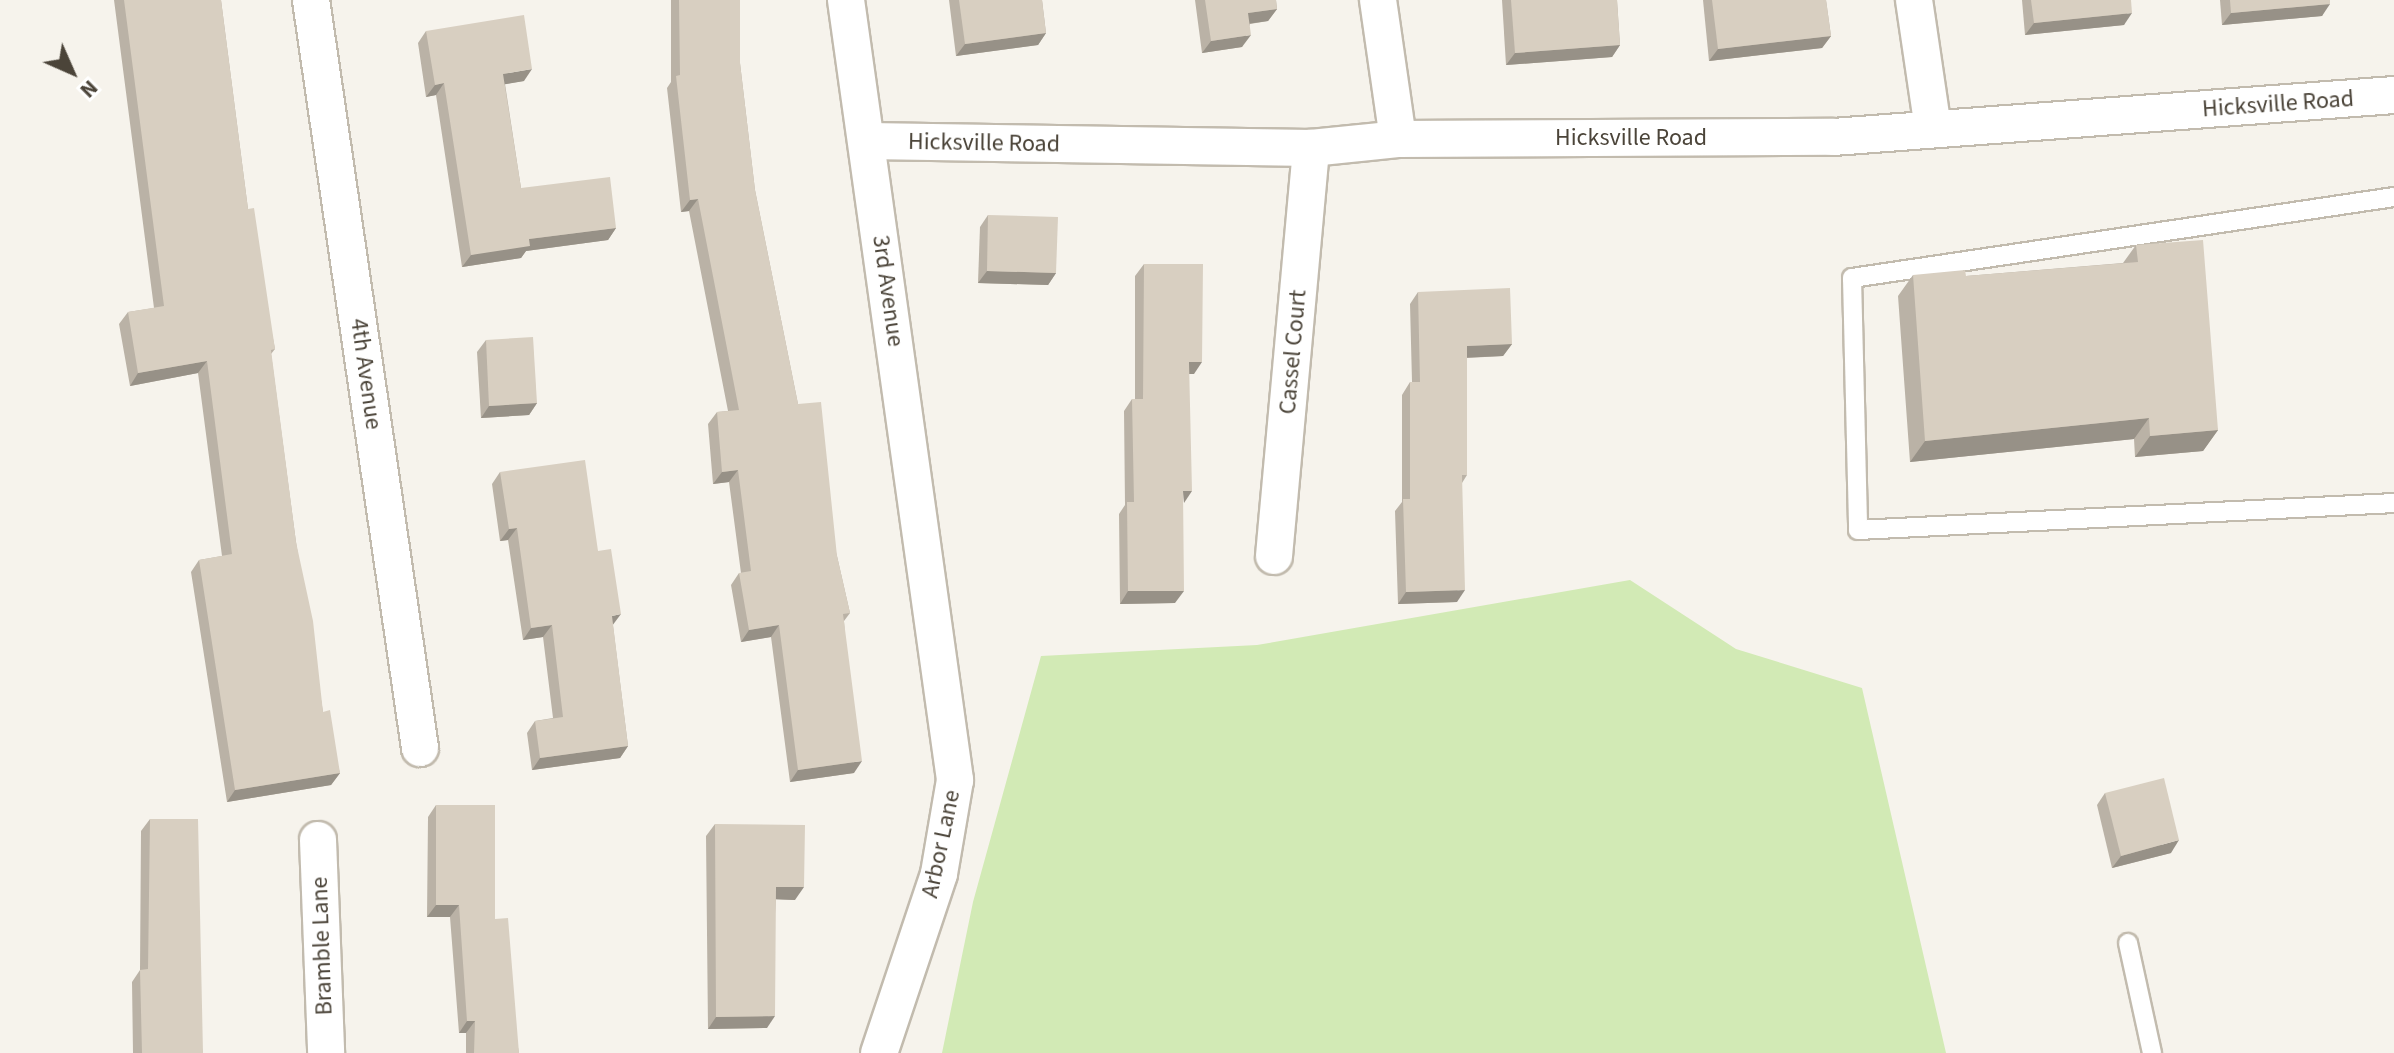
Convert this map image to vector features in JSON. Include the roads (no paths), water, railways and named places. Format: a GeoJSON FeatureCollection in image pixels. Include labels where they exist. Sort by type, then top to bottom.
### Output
{"type":"FeatureCollection","features":[{"type":"Feature","properties":{"kind":"street","name":"4th Avenue"},"geometry":{"type":"LineString","coordinates":[[311,0],[420,748]]}},
{"type":"Feature","properties":{"kind":"street","name":"3rd Avenue"},"geometry":{"type":"LineString","coordinates":[[846,0],[928,582]]}},
{"type":"Feature","properties":{"kind":"street"},"geometry":{"type":"LineString","coordinates":[[1378,0],[1398,139]]}},
{"type":"Feature","properties":{"kind":"street"},"geometry":{"type":"LineString","coordinates":[[1914,0],[1933,129]]}},
{"type":"Feature","properties":{"kind":"street","name":"Hicksville Road"},"geometry":{"type":"LineString","coordinates":[[868,141],[1311,148],[1398,139],[1833,137],[2394,95]]}},
{"type":"Feature","properties":{"kind":"street","name":"Cassel Court"},"geometry":{"type":"LineString","coordinates":[[1274,556],[1311,148]]}},
{"type":"Feature","properties":{"kind":"street","name":"Arbor Lane"},"geometry":{"type":"LineString","coordinates":[[879,1053],[939,874],[955,780],[928,582]]}},
{"type":"Feature","properties":{"kind":"street","name":"Bramble Lane"},"geometry":{"type":"LineString","coordinates":[[318,840],[326,1053]]}},
{"type":"Feature","properties":{"kind":"lane"},"geometry":{"type":"LineString","coordinates":[[2394,197],[1852,278],[1858,530],[2394,503]]}},
{"type":"Feature","properties":{"kind":"lane"},"geometry":{"type":"LineString","coordinates":[[2128,943],[2152,1053]]}}]}
